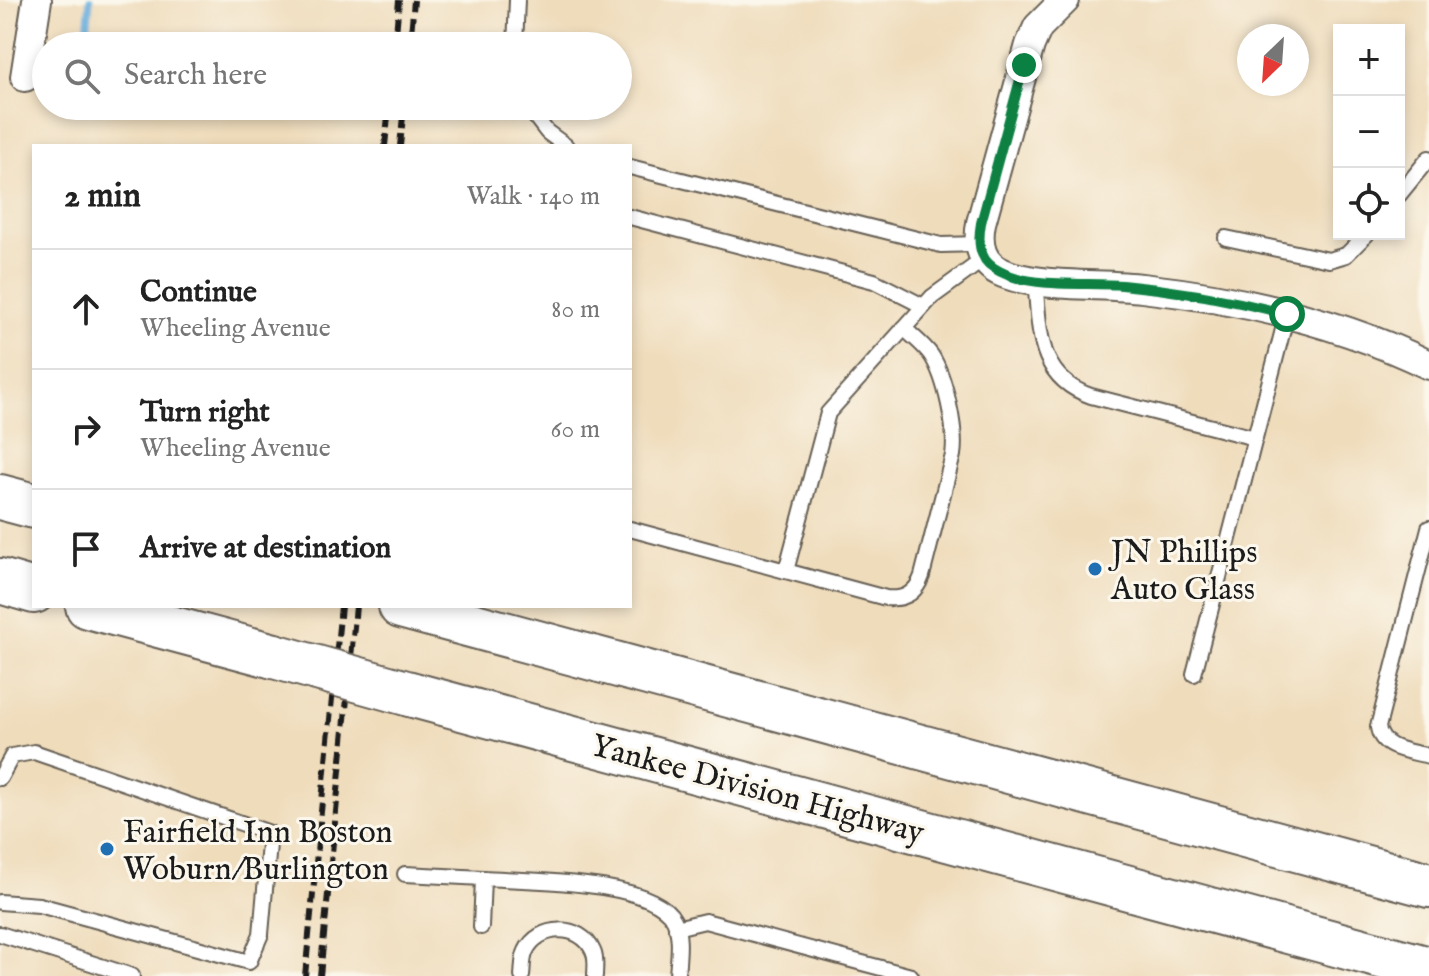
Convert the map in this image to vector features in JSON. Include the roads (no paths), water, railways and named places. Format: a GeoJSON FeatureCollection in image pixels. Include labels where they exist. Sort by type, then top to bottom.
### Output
{"type":"FeatureCollection","features":[{"type":"Feature","properties":{"kind":"highway"},"geometry":{"type":"LineString","coordinates":[[0,497],[32,505]]}},
{"type":"Feature","properties":{"kind":"highway"},"geometry":{"type":"LineString","coordinates":[[0,581],[32,590]]}},
{"type":"Feature","properties":{"kind":"highway","name":"Yankee Division Highway"},"geometry":{"type":"LineString","coordinates":[[95,608],[1429,969]]}},
{"type":"Feature","properties":{"kind":"highway"},"geometry":{"type":"LineString","coordinates":[[409,608],[1429,885]]}},
{"type":"Feature","properties":{"kind":"street"},"geometry":{"type":"LineString","coordinates":[[32,32],[37,0]]}},
{"type":"Feature","properties":{"kind":"street"},"geometry":{"type":"LineString","coordinates":[[1065,0],[1038,27],[1030,45],[987,202],[982,252],[1003,273],[1035,280],[1172,291],[1223,299],[1362,336],[1429,365]]}},
{"type":"Feature","properties":{"kind":"street"},"geometry":{"type":"LineString","coordinates":[[25,77],[32,32]]}},
{"type":"Feature","properties":{"kind":"lane"},"geometry":{"type":"LineString","coordinates":[[516,32],[517,0]]}},
{"type":"Feature","properties":{"kind":"lane"},"geometry":{"type":"LineString","coordinates":[[538,120],[547,132],[563,144]]}},
{"type":"Feature","properties":{"kind":"lane"},"geometry":{"type":"LineString","coordinates":[[1405,188],[1429,158]]}},
{"type":"Feature","properties":{"kind":"lane"},"geometry":{"type":"LineString","coordinates":[[632,168],[944,246],[982,252]]}},
{"type":"Feature","properties":{"kind":"lane"},"geometry":{"type":"LineString","coordinates":[[632,218],[874,281],[923,306]]}},
{"type":"Feature","properties":{"kind":"lane"},"geometry":{"type":"LineString","coordinates":[[1226,238],[1329,260],[1351,252],[1362,240]]}},
{"type":"Feature","properties":{"kind":"lane"},"geometry":{"type":"LineString","coordinates":[[786,571],[828,413],[923,306],[982,252]]}},
{"type":"Feature","properties":{"kind":"lane"},"geometry":{"type":"LineString","coordinates":[[1035,280],[1044,350],[1054,371],[1070,387],[1091,396],[1255,438]]}},
{"type":"Feature","properties":{"kind":"lane"},"geometry":{"type":"LineString","coordinates":[[1194,674],[1287,314]]}},
{"type":"Feature","properties":{"kind":"lane"},"geometry":{"type":"LineString","coordinates":[[632,530],[892,598],[909,594],[921,582],[955,438],[935,364],[928,352],[904,328]]}},
{"type":"Feature","properties":{"kind":"lane"},"geometry":{"type":"LineString","coordinates":[[1429,528],[1378,727],[1388,745],[1429,756]]}},
{"type":"Feature","properties":{"kind":"lane"},"geometry":{"type":"LineString","coordinates":[[0,778],[12,756],[34,752],[270,833],[261,934],[249,962],[236,976]]}},
{"type":"Feature","properties":{"kind":"lane"},"geometry":{"type":"LineString","coordinates":[[405,874],[588,885],[645,898],[665,909],[676,928],[677,976]]}},
{"type":"Feature","properties":{"kind":"lane"},"geometry":{"type":"LineString","coordinates":[[481,927],[483,878]]}},
{"type":"Feature","properties":{"kind":"lane"},"geometry":{"type":"LineString","coordinates":[[0,902],[39,905],[249,962]]}},
{"type":"Feature","properties":{"kind":"lane"},"geometry":{"type":"LineString","coordinates":[[676,928],[705,921],[911,976]]}},
{"type":"Feature","properties":{"kind":"lane"},"geometry":{"type":"LineString","coordinates":[[522,976],[525,954],[532,942],[544,933],[563,930],[577,934],[590,946],[596,961],[595,976]]}},
{"type":"Feature","properties":{"kind":"lane"},"geometry":{"type":"LineString","coordinates":[[0,934],[132,976]]}},
{"type":"Feature","properties":{"kind":"waterway"},"geometry":{"type":"LineString","coordinates":[[87,32],[90,0]]}},
{"type":"Feature","properties":{"kind":"railway"},"geometry":{"type":"LineString","coordinates":[[396,32],[399,0]]}},
{"type":"Feature","properties":{"kind":"railway"},"geometry":{"type":"LineString","coordinates":[[411,32],[414,0]]}},
{"type":"Feature","properties":{"kind":"railway"},"geometry":{"type":"LineString","coordinates":[[385,144],[388,120]]}},
{"type":"Feature","properties":{"kind":"railway"},"geometry":{"type":"LineString","coordinates":[[400,144],[403,120]]}},
{"type":"Feature","properties":{"kind":"railway"},"geometry":{"type":"LineString","coordinates":[[305,976],[341,608]]}},
{"type":"Feature","properties":{"kind":"railway"},"geometry":{"type":"LineString","coordinates":[[320,976],[356,608]]}},
{"type":"Feature","properties":{"kind":"place","name":"JN Phillips Auto Glass"},"geometry":{"type":"Point","coordinates":[1095,569]}},
{"type":"Feature","properties":{"kind":"place","name":"Fairfield Inn Boston Woburn/Burlington"},"geometry":{"type":"Point","coordinates":[107,849]}}]}
